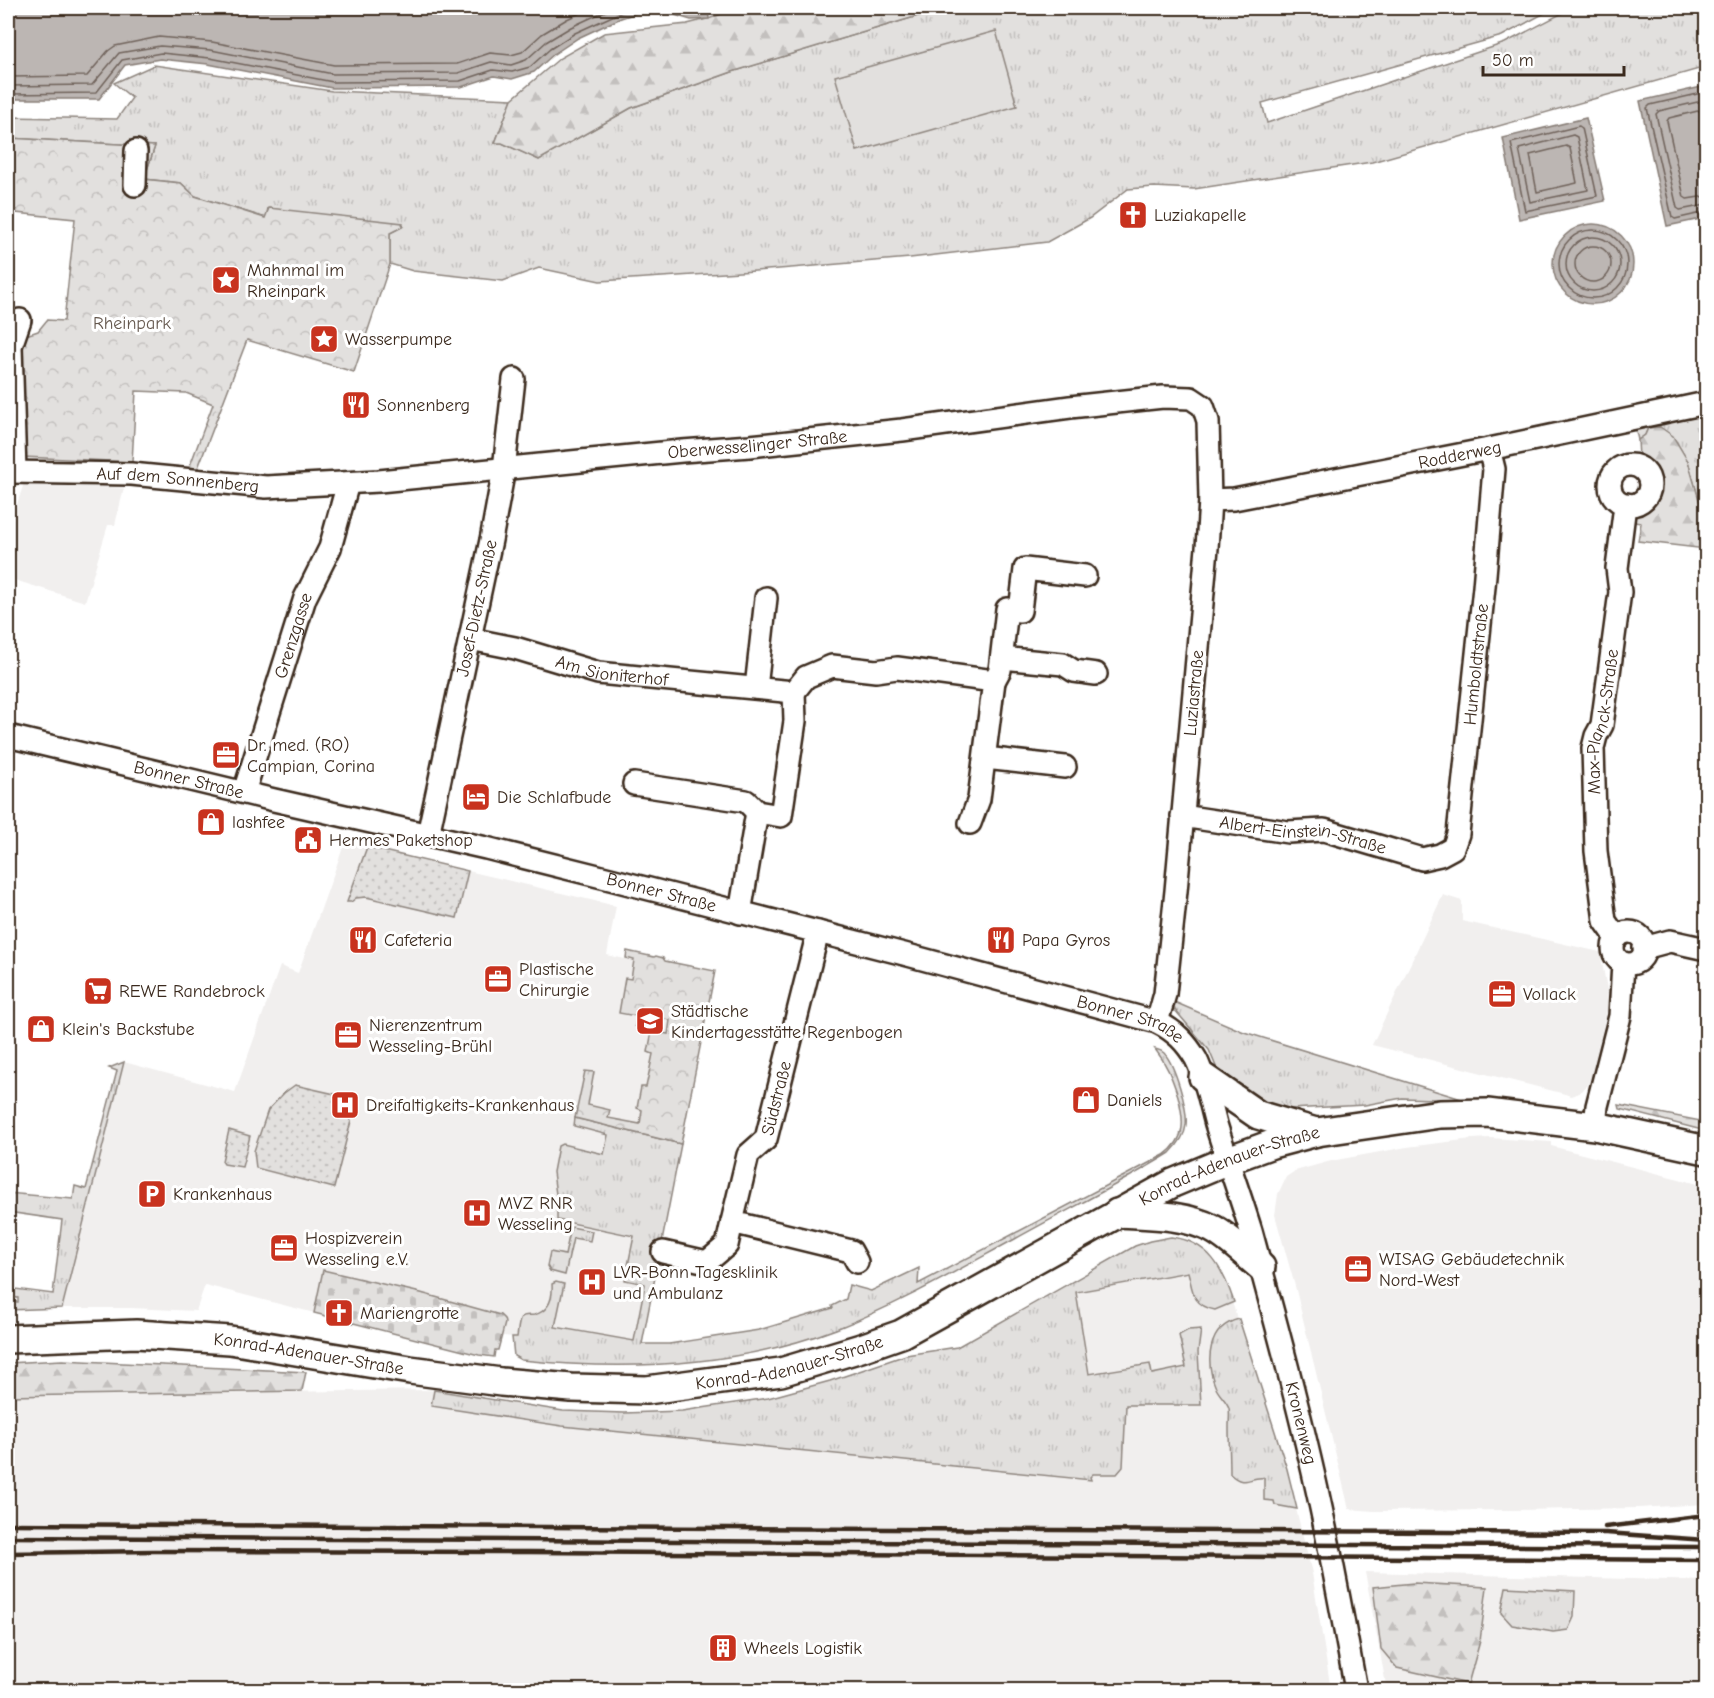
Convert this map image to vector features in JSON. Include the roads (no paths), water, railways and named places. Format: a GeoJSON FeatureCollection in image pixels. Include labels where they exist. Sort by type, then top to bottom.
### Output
{"type":"FeatureCollection","features":[{"type":"Feature","properties":{"kind":"main road"},"geometry":{"type":"LineString","coordinates":[[1203,1077],[1258,1114],[1317,1132]]}},
{"type":"Feature","properties":{"kind":"main road","name":"Konrad-Adenauer-Straße"},"geometry":{"type":"LineString","coordinates":[[8,1339],[136,1334],[230,1340],[410,1370],[501,1382],[571,1388],[647,1390],[781,1372],[901,1334],[1173,1183],[1272,1144],[1317,1132],[1440,1114],[1487,1113],[1595,1126],[1707,1150]]}},
{"type":"Feature","properties":{"kind":"main road"},"geometry":{"type":"LineString","coordinates":[[1116,1213],[1168,1215],[1188,1220],[1214,1230],[1260,1267]]}},
{"type":"Feature","properties":{"kind":"street"},"geometry":{"type":"LineString","coordinates":[[135,185],[136,151]]}},
{"type":"Feature","properties":{"kind":"street"},"geometry":{"type":"LineString","coordinates":[[11,472],[11,346],[20,320]]}},
{"type":"Feature","properties":{"kind":"street","name":"Josef-Dietz-Straße"},"geometry":{"type":"LineString","coordinates":[[428,835],[491,540],[504,469],[514,379]]}},
{"type":"Feature","properties":{"kind":"street","name":"Oberwesselinger Straße"},"geometry":{"type":"LineString","coordinates":[[348,483],[902,430],[1163,397]]}},
{"type":"Feature","properties":{"kind":"street","name":"Luziastraße"},"geometry":{"type":"LineString","coordinates":[[1157,1022],[1165,994],[1210,500],[1208,421],[1203,406],[1191,398],[1163,397]]}},
{"type":"Feature","properties":{"kind":"street","name":"Rodderweg"},"geometry":{"type":"LineString","coordinates":[[1210,500],[1234,499],[1707,403]]}},
{"type":"Feature","properties":{"kind":"street","name":"Humboldtstraße"},"geometry":{"type":"LineString","coordinates":[[1422,859],[1440,855],[1453,848],[1458,834],[1494,469],[1489,449]]}},
{"type":"Feature","properties":{"kind":"street","name":"Auf dem Sonnenberg"},"geometry":{"type":"LineString","coordinates":[[11,472],[131,474],[266,487],[348,483]]}},
{"type":"Feature","properties":{"kind":"street","name":"Grenzgasse"},"geometry":{"type":"LineString","coordinates":[[244,792],[305,598],[330,548],[348,483]]}},
{"type":"Feature","properties":{"kind":"street","name":"Max-Planck-Straße"},"geometry":{"type":"LineString","coordinates":[[1595,1126],[1597,1106],[1620,1016],[1623,963],[1613,952],[1613,945],[1617,938],[1605,921],[1596,851],[1593,748],[1602,725],[1611,662],[1620,592],[1617,568],[1623,513],[1627,504]]}},
{"type":"Feature","properties":{"kind":"street"},"geometry":{"type":"LineString","coordinates":[[970,823],[979,799],[994,681],[1000,670],[1007,609],[1020,611],[1025,569],[1085,576]]}},
{"type":"Feature","properties":{"kind":"street"},"geometry":{"type":"LineString","coordinates":[[756,688],[766,598]]}},
{"type":"Feature","properties":{"kind":"street","name":"Am Sioniterhof"},"geometry":{"type":"LineString","coordinates":[[470,639],[516,648],[598,673],[794,692]]}},
{"type":"Feature","properties":{"kind":"street"},"geometry":{"type":"LineString","coordinates":[[1002,658],[1063,664],[1074,671],[1096,674]]}},
{"type":"Feature","properties":{"kind":"street"},"geometry":{"type":"LineString","coordinates":[[634,784],[746,801],[757,812],[781,816],[795,721],[794,692],[806,677],[832,666],[876,671],[897,668],[994,681]]}},
{"type":"Feature","properties":{"kind":"street","name":"Bonner Straße"},"geometry":{"type":"LineString","coordinates":[[8,736],[428,835],[818,932],[1157,1022],[1171,1029],[1184,1041],[1197,1062],[1228,1160]]}},
{"type":"Feature","properties":{"kind":"street"},"geometry":{"type":"LineString","coordinates":[[985,758],[1065,767]]}},
{"type":"Feature","properties":{"kind":"street"},"geometry":{"type":"LineString","coordinates":[[740,913],[757,812]]}},
{"type":"Feature","properties":{"kind":"street","name":"Albert-Einstein-Straße"},"geometry":{"type":"LineString","coordinates":[[1182,816],[1287,832],[1324,830],[1422,859]]}},
{"type":"Feature","properties":{"kind":"street","name":"Südstraße"},"geometry":{"type":"LineString","coordinates":[[663,1251],[707,1262],[727,1245],[748,1155],[766,1139],[818,932]]}},
{"type":"Feature","properties":{"kind":"street"},"geometry":{"type":"LineString","coordinates":[[1617,938],[1622,934],[1634,933],[1643,942],[1644,954],[1640,960],[1629,964],[1623,963]]}},
{"type":"Feature","properties":{"kind":"street"},"geometry":{"type":"LineString","coordinates":[[1644,948],[1670,941],[1706,948]]}},
{"type":"Feature","properties":{"kind":"street","name":"Kronenweg"},"geometry":{"type":"LineString","coordinates":[[1228,1160],[1239,1190],[1260,1267],[1321,1507],[1356,1690]]}},
{"type":"Feature","properties":{"kind":"street"},"geometry":{"type":"LineString","coordinates":[[732,1222],[851,1251],[857,1262]]}},
{"type":"Feature","properties":{"kind":"water"},"geometry":{"type":"Polygon","coordinates":[[[8,8],[708,8],[709,19],[691,20],[668,13],[646,10],[621,18],[578,38],[554,54],[534,72],[512,79],[494,76],[461,87],[332,88],[208,64],[160,59],[125,65],[99,99],[8,99],[8,8]]]}},
{"type":"Feature","properties":{"kind":"water"},"geometry":{"type":"Polygon","coordinates":[[[1706,86],[1706,218],[1667,226],[1640,101],[1706,86]]]}},
{"type":"Feature","properties":{"kind":"water"},"geometry":{"type":"Polygon","coordinates":[[[1586,118],[1605,201],[1519,219],[1503,138],[1586,118]]]}},
{"type":"Feature","properties":{"kind":"water"},"geometry":{"type":"Polygon","coordinates":[[[1585,224],[1601,224],[1622,235],[1633,256],[1633,272],[1622,293],[1601,304],[1585,304],[1571,298],[1559,286],[1553,272],[1553,256],[1559,242],[1571,230],[1585,224]]]}},
{"type":"Feature","properties":{"kind":"railway"},"geometry":{"type":"LineString","coordinates":[[1605,1527],[1706,1515]]}},
{"type":"Feature","properties":{"kind":"railway"},"geometry":{"type":"LineString","coordinates":[[8,1524],[1606,1533],[1706,1540]]}},
{"type":"Feature","properties":{"kind":"railway"},"geometry":{"type":"LineString","coordinates":[[8,1537],[1702,1547]]}},
{"type":"Feature","properties":{"kind":"railway"},"geometry":{"type":"LineString","coordinates":[[8,1553],[529,1552],[1706,1560]]}},
{"type":"Feature","properties":{"kind":"place","name":"Luziakapelle"},"geometry":{"type":"Point","coordinates":[1133,215]}},
{"type":"Feature","properties":{"kind":"place","name":"Mahnmal im Rheinpark"},"geometry":{"type":"Point","coordinates":[226,280]}},
{"type":"Feature","properties":{"kind":"place","name":"Wasserpumpe"},"geometry":{"type":"Point","coordinates":[324,339]}},
{"type":"Feature","properties":{"kind":"place","name":"Sonnenberg"},"geometry":{"type":"Point","coordinates":[356,405]}},
{"type":"Feature","properties":{"kind":"place","name":"Dr. med. (RO) Campian, Corina"},"geometry":{"type":"Point","coordinates":[226,755]}},
{"type":"Feature","properties":{"kind":"place","name":"Die Schlafbude"},"geometry":{"type":"Point","coordinates":[476,797]}},
{"type":"Feature","properties":{"kind":"place","name":"lashfee"},"geometry":{"type":"Point","coordinates":[211,822]}},
{"type":"Feature","properties":{"kind":"place","name":"Hermes Paketshop"},"geometry":{"type":"Point","coordinates":[308,840]}},
{"type":"Feature","properties":{"kind":"place","name":"Cafeteria"},"geometry":{"type":"Point","coordinates":[363,940]}},
{"type":"Feature","properties":{"kind":"place","name":"Papa Gyros"},"geometry":{"type":"Point","coordinates":[1001,940]}},
{"type":"Feature","properties":{"kind":"place","name":"Plastische Chirurgie"},"geometry":{"type":"Point","coordinates":[498,979]}},
{"type":"Feature","properties":{"kind":"place","name":"REWE Randebrock"},"geometry":{"type":"Point","coordinates":[98,991]}},
{"type":"Feature","properties":{"kind":"place","name":"Vollack"},"geometry":{"type":"Point","coordinates":[1502,994]}},
{"type":"Feature","properties":{"kind":"place","name":"Städtische Kindertagesstätte Regenbogen"},"geometry":{"type":"Point","coordinates":[650,1021]}},
{"type":"Feature","properties":{"kind":"place","name":"Klein's Backstube"},"geometry":{"type":"Point","coordinates":[41,1029]}},
{"type":"Feature","properties":{"kind":"place","name":"Nierenzentrum Wesseling-Brühl"},"geometry":{"type":"Point","coordinates":[348,1035]}},
{"type":"Feature","properties":{"kind":"place","name":"Daniels"},"geometry":{"type":"Point","coordinates":[1086,1100]}},
{"type":"Feature","properties":{"kind":"place","name":"Dreifaltigkeits-Krankenhaus"},"geometry":{"type":"Point","coordinates":[345,1105]}},
{"type":"Feature","properties":{"kind":"place","name":"Krankenhaus"},"geometry":{"type":"Point","coordinates":[152,1194]}},
{"type":"Feature","properties":{"kind":"place","name":"MVZ RNR Wesseling"},"geometry":{"type":"Point","coordinates":[477,1213]}},
{"type":"Feature","properties":{"kind":"place","name":"Hospizverein Wesseling e.V."},"geometry":{"type":"Point","coordinates":[284,1248]}},
{"type":"Feature","properties":{"kind":"place","name":"WISAG Gebäudetechnik Nord-West"},"geometry":{"type":"Point","coordinates":[1358,1269]}},
{"type":"Feature","properties":{"kind":"place","name":"LVR-Bonn Tagesklinik und Ambulanz"},"geometry":{"type":"Point","coordinates":[592,1282]}},
{"type":"Feature","properties":{"kind":"place","name":"Mariengrotte"},"geometry":{"type":"Point","coordinates":[339,1313]}},
{"type":"Feature","properties":{"kind":"place","name":"Wheels Logistik"},"geometry":{"type":"Point","coordinates":[723,1648]}},
{"type":"Feature","properties":{"kind":"park label","name":"Rheinpark"},"geometry":{"type":"Point","coordinates":[132,323]}}]}
